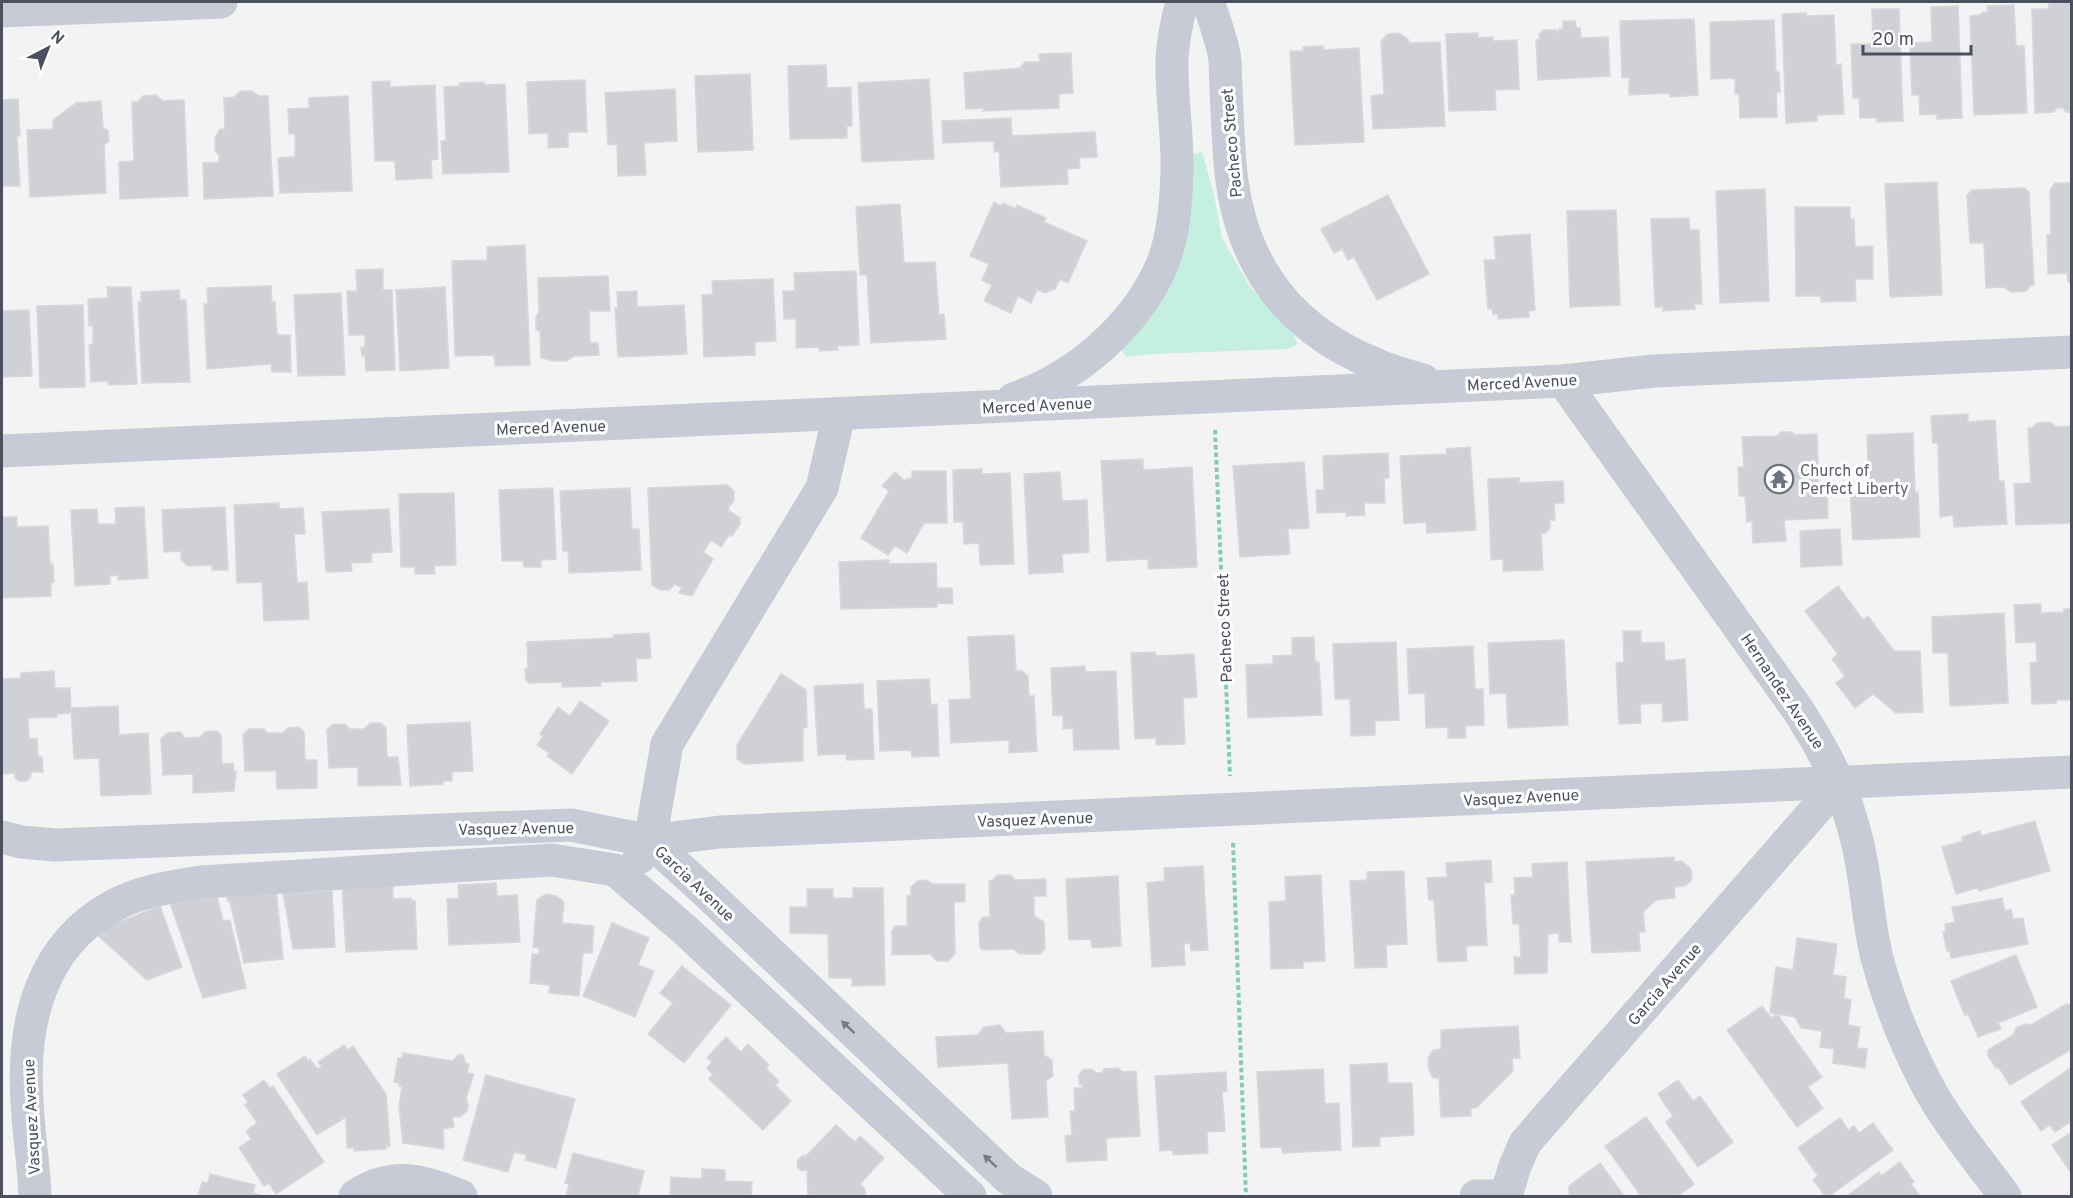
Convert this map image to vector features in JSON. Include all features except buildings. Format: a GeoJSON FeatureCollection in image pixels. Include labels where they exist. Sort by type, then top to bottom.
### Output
{"type":"FeatureCollection","features":[{"type":"Feature","properties":{"kind":"street"},"geometry":{"type":"LineString","coordinates":[[2,11],[221,2]]}},
{"type":"Feature","properties":{"kind":"street"},"geometry":{"type":"LineString","coordinates":[[993,407],[1037,391],[1078,366],[1111,337],[1142,303],[1162,263],[1174,216],[1177,168],[1172,59],[1182,2]]}},
{"type":"Feature","properties":{"kind":"street","name":"Pacheco Street"},"geometry":{"type":"LineString","coordinates":[[1208,2],[1224,56],[1230,165],[1237,213],[1255,260],[1282,301],[1317,333],[1358,357],[1400,374],[1448,386]]}},
{"type":"Feature","properties":{"kind":"street","name":"Merced Avenue"},"geometry":{"type":"LineString","coordinates":[[2,451],[1563,381],[1654,371],[2072,352]]}},
{"type":"Feature","properties":{"kind":"street","name":"Hernandez Avenue"},"geometry":{"type":"LineString","coordinates":[[1563,381],[1822,746],[1839,783],[1857,837],[1877,957],[1898,1021],[1926,1082],[1964,1141],[2005,1197]]}},
{"type":"Feature","properties":{"kind":"street","name":"Garcia Avenue"},"geometry":{"type":"LineString","coordinates":[[839,415],[822,488],[667,744],[650,841],[1009,1179],[1036,1197]]}},
{"type":"Feature","properties":{"kind":"street","name":"Vasquez Avenue"},"geometry":{"type":"LineString","coordinates":[[2,837],[21,842],[56,845],[571,825],[650,841],[720,832],[2072,772]]}},
{"type":"Feature","properties":{"kind":"street","name":"Garcia Avenue"},"geometry":{"type":"LineString","coordinates":[[1499,1196],[1526,1143],[1839,783]]}},
{"type":"Feature","properties":{"kind":"street"},"geometry":{"type":"LineString","coordinates":[[650,841],[626,879],[684,929],[970,1197]]}},
{"type":"Feature","properties":{"kind":"street","name":"Vasquez Avenue"},"geometry":{"type":"LineString","coordinates":[[35,1197],[27,1100],[27,1051],[33,1008],[52,964],[76,932],[113,906],[153,890],[201,882],[551,860],[615,870],[626,879]]}},
{"type":"Feature","properties":{"kind":"street"},"geometry":{"type":"LineString","coordinates":[[355,1197],[367,1188],[404,1180],[418,1180],[461,1197]]}},
{"type":"Feature","properties":{"kind":"path","name":"Pacheco Street"},"geometry":{"type":"LineString","coordinates":[[1216,449],[1230,771]]}},
{"type":"Feature","properties":{"kind":"path"},"geometry":{"type":"LineString","coordinates":[[1232,810],[1246,1197]]}},
{"type":"Feature","properties":{"kind":"green space"},"geometry":{"type":"Polygon","coordinates":[[[1202,152],[1214,195],[1222,238],[1250,287],[1293,334],[1298,344],[1288,349],[1126,357],[1120,347],[1192,155],[1202,152]]]}},
{"type":"Feature","properties":{"kind":"place","name":"Church of Perfect Liberty"},"geometry":{"type":"Point","coordinates":[1779,479]}}]}
